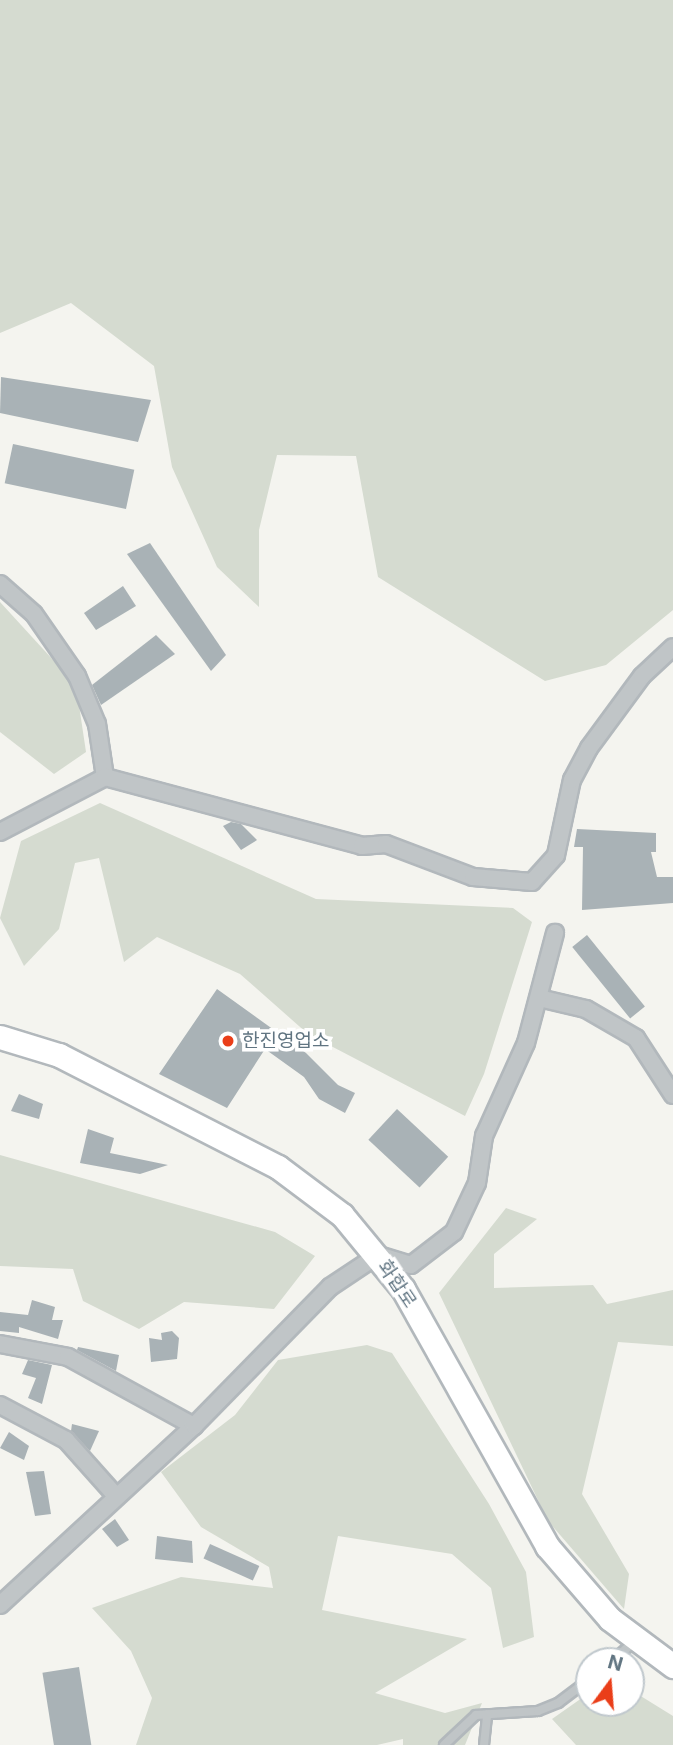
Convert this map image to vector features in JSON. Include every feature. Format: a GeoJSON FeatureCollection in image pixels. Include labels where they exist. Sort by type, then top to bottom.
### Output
{"type":"FeatureCollection","features":[{"type":"Feature","properties":{"kind":"main road","name":"화합로"},"geometry":{"type":"LineString","coordinates":[[0,1037],[59,1055],[278,1167],[342,1215],[378,1255],[403,1289],[547,1546],[610,1619],[673,1666]]}},
{"type":"Feature","properties":{"kind":"street"},"geometry":{"type":"LineString","coordinates":[[0,584],[34,614],[77,676],[97,724],[106,777]]}},
{"type":"Feature","properties":{"kind":"street"},"geometry":{"type":"LineString","coordinates":[[0,832],[106,777],[351,843],[386,844],[473,877],[532,882],[556,855],[572,780],[589,748],[642,676],[673,647]]}},
{"type":"Feature","properties":{"kind":"street"},"geometry":{"type":"LineString","coordinates":[[0,1605],[115,1494],[194,1426],[330,1287],[378,1255],[411,1265],[454,1232],[478,1183],[484,1136],[526,1043],[555,933]]}},
{"type":"Feature","properties":{"kind":"street"},"geometry":{"type":"LineString","coordinates":[[539,998],[586,1009],[636,1038],[673,1095]]}},
{"type":"Feature","properties":{"kind":"street"},"geometry":{"type":"LineString","coordinates":[[0,1345],[68,1357],[194,1426]]}},
{"type":"Feature","properties":{"kind":"street"},"geometry":{"type":"LineString","coordinates":[[0,1405],[66,1440],[115,1494]]}},
{"type":"Feature","properties":{"kind":"lane"},"geometry":{"type":"LineString","coordinates":[[628,1647],[636,1640]]}},
{"type":"Feature","properties":{"kind":"lane"},"geometry":{"type":"LineString","coordinates":[[444,1745],[476,1715],[538,1711],[558,1703],[575,1690]]}},
{"type":"Feature","properties":{"kind":"lane"},"geometry":{"type":"LineString","coordinates":[[484,1745],[487,1714]]}},
{"type":"Feature","properties":{"kind":"shaded area"},"geometry":{"type":"Polygon","coordinates":[[[0,0],[673,0],[673,610],[606,665],[545,681],[378,577],[356,456],[277,455],[259,530],[259,607],[217,567],[172,467],[154,366],[71,303],[0,333],[0,0]]]}},
{"type":"Feature","properties":{"kind":"shaded area"},"geometry":{"type":"Polygon","coordinates":[[[0,602],[76,685],[86,752],[54,774],[0,732],[0,602]]]}},
{"type":"Feature","properties":{"kind":"shaded area"},"geometry":{"type":"Polygon","coordinates":[[[100,803],[316,899],[513,908],[532,922],[484,1074],[465,1116],[308,1034],[240,974],[157,937],[124,962],[99,858],[75,863],[59,929],[24,966],[0,918],[21,841],[100,803]]]}},
{"type":"Feature","properties":{"kind":"shaded area"},"geometry":{"type":"Polygon","coordinates":[[[0,1155],[275,1232],[315,1256],[274,1309],[184,1302],[139,1329],[83,1301],[73,1269],[0,1266],[0,1155]]]}},
{"type":"Feature","properties":{"kind":"shaded area"},"geometry":{"type":"Polygon","coordinates":[[[506,1208],[537,1219],[494,1254],[494,1288],[593,1285],[607,1304],[673,1290],[673,1346],[618,1342],[582,1494],[629,1574],[624,1609],[548,1521],[439,1293],[506,1208]]]}},
{"type":"Feature","properties":{"kind":"shaded area"},"geometry":{"type":"Polygon","coordinates":[[[367,1345],[392,1353],[489,1504],[526,1572],[534,1637],[503,1648],[491,1588],[452,1554],[338,1536],[322,1610],[467,1639],[375,1693],[445,1713],[482,1703],[465,1745],[403,1745],[403,1739],[377,1745],[136,1745],[152,1698],[131,1651],[92,1608],[181,1577],[273,1588],[269,1567],[201,1527],[161,1472],[235,1415],[278,1360],[367,1345]]]}},
{"type":"Feature","properties":{"kind":"shaded area"},"geometry":{"type":"Polygon","coordinates":[[[645,1699],[673,1716],[673,1745],[576,1745],[552,1719],[575,1703],[575,1717],[645,1717],[645,1699]]]}},
{"type":"Feature","properties":{"kind":"building"},"geometry":{"type":"Polygon","coordinates":[[[1,377],[151,400],[138,442],[0,413],[1,377]]]}},
{"type":"Feature","properties":{"kind":"building"},"geometry":{"type":"Polygon","coordinates":[[[13,444],[134,470],[126,509],[5,483],[13,444]]]}},
{"type":"Feature","properties":{"kind":"building"},"geometry":{"type":"Polygon","coordinates":[[[150,543],[226,655],[211,671],[127,554],[150,543]]]}},
{"type":"Feature","properties":{"kind":"building"},"geometry":{"type":"Polygon","coordinates":[[[123,586],[136,606],[96,630],[84,613],[123,586]]]}},
{"type":"Feature","properties":{"kind":"building"},"geometry":{"type":"Polygon","coordinates":[[[156,635],[175,654],[101,705],[92,685],[156,635]]]}},
{"type":"Feature","properties":{"kind":"building"},"geometry":{"type":"Polygon","coordinates":[[[231,822],[241,824],[257,840],[241,850],[223,826],[231,822]]]}},
{"type":"Feature","properties":{"kind":"building"},"geometry":{"type":"Polygon","coordinates":[[[577,829],[656,833],[656,852],[651,852],[657,877],[673,877],[673,903],[582,910],[583,847],[574,847],[577,829]]]}},
{"type":"Feature","properties":{"kind":"building"},"geometry":{"type":"Polygon","coordinates":[[[587,935],[645,1006],[630,1018],[572,947],[587,935]]]}},
{"type":"Feature","properties":{"kind":"building"},"geometry":{"type":"Polygon","coordinates":[[[217,989],[306,1053],[338,1085],[355,1093],[345,1113],[319,1099],[304,1077],[265,1049],[227,1108],[159,1074],[217,989]]]}},
{"type":"Feature","properties":{"kind":"building"},"geometry":{"type":"Polygon","coordinates":[[[19,1094],[43,1104],[39,1119],[11,1111],[19,1094]]]}},
{"type":"Feature","properties":{"kind":"building"},"geometry":{"type":"Polygon","coordinates":[[[397,1109],[448,1157],[420,1187],[368,1140],[397,1109]]]}},
{"type":"Feature","properties":{"kind":"building"},"geometry":{"type":"Polygon","coordinates":[[[88,1129],[114,1138],[110,1153],[168,1165],[140,1174],[80,1163],[88,1129]]]}},
{"type":"Feature","properties":{"kind":"building"},"geometry":{"type":"Polygon","coordinates":[[[32,1300],[55,1307],[52,1320],[63,1320],[58,1339],[19,1327],[19,1333],[0,1331],[0,1312],[28,1315],[32,1300]]]}},
{"type":"Feature","properties":{"kind":"building"},"geometry":{"type":"Polygon","coordinates":[[[172,1331],[179,1338],[177,1359],[151,1362],[149,1338],[162,1340],[161,1333],[172,1331]]]}},
{"type":"Feature","properties":{"kind":"building"},"geometry":{"type":"Polygon","coordinates":[[[78,1347],[119,1355],[116,1371],[77,1350],[78,1347]]]}},
{"type":"Feature","properties":{"kind":"building"},"geometry":{"type":"Polygon","coordinates":[[[28,1360],[52,1365],[42,1404],[28,1398],[36,1378],[22,1374],[28,1360]]]}},
{"type":"Feature","properties":{"kind":"building"},"geometry":{"type":"Polygon","coordinates":[[[72,1424],[99,1431],[90,1451],[71,1431],[72,1424]]]}},
{"type":"Feature","properties":{"kind":"building"},"geometry":{"type":"Polygon","coordinates":[[[9,1432],[29,1446],[24,1460],[0,1448],[9,1432]]]}},
{"type":"Feature","properties":{"kind":"building"},"geometry":{"type":"Polygon","coordinates":[[[44,1471],[51,1514],[35,1516],[26,1472],[44,1471]]]}},
{"type":"Feature","properties":{"kind":"building"},"geometry":{"type":"Polygon","coordinates":[[[115,1519],[129,1540],[117,1547],[102,1529],[115,1519]]]}},
{"type":"Feature","properties":{"kind":"building"},"geometry":{"type":"Polygon","coordinates":[[[157,1536],[192,1541],[193,1563],[155,1559],[157,1536]]]}},
{"type":"Feature","properties":{"kind":"building"},"geometry":{"type":"Polygon","coordinates":[[[210,1544],[259,1566],[253,1581],[203,1559],[210,1544]]]}},
{"type":"Feature","properties":{"kind":"building"},"geometry":{"type":"Polygon","coordinates":[[[79,1667],[91,1745],[54,1745],[42,1673],[79,1667]]]}},
{"type":"Feature","properties":{"kind":"place","name":"한진영업소"},"geometry":{"type":"Point","coordinates":[228,1041]}}]}
